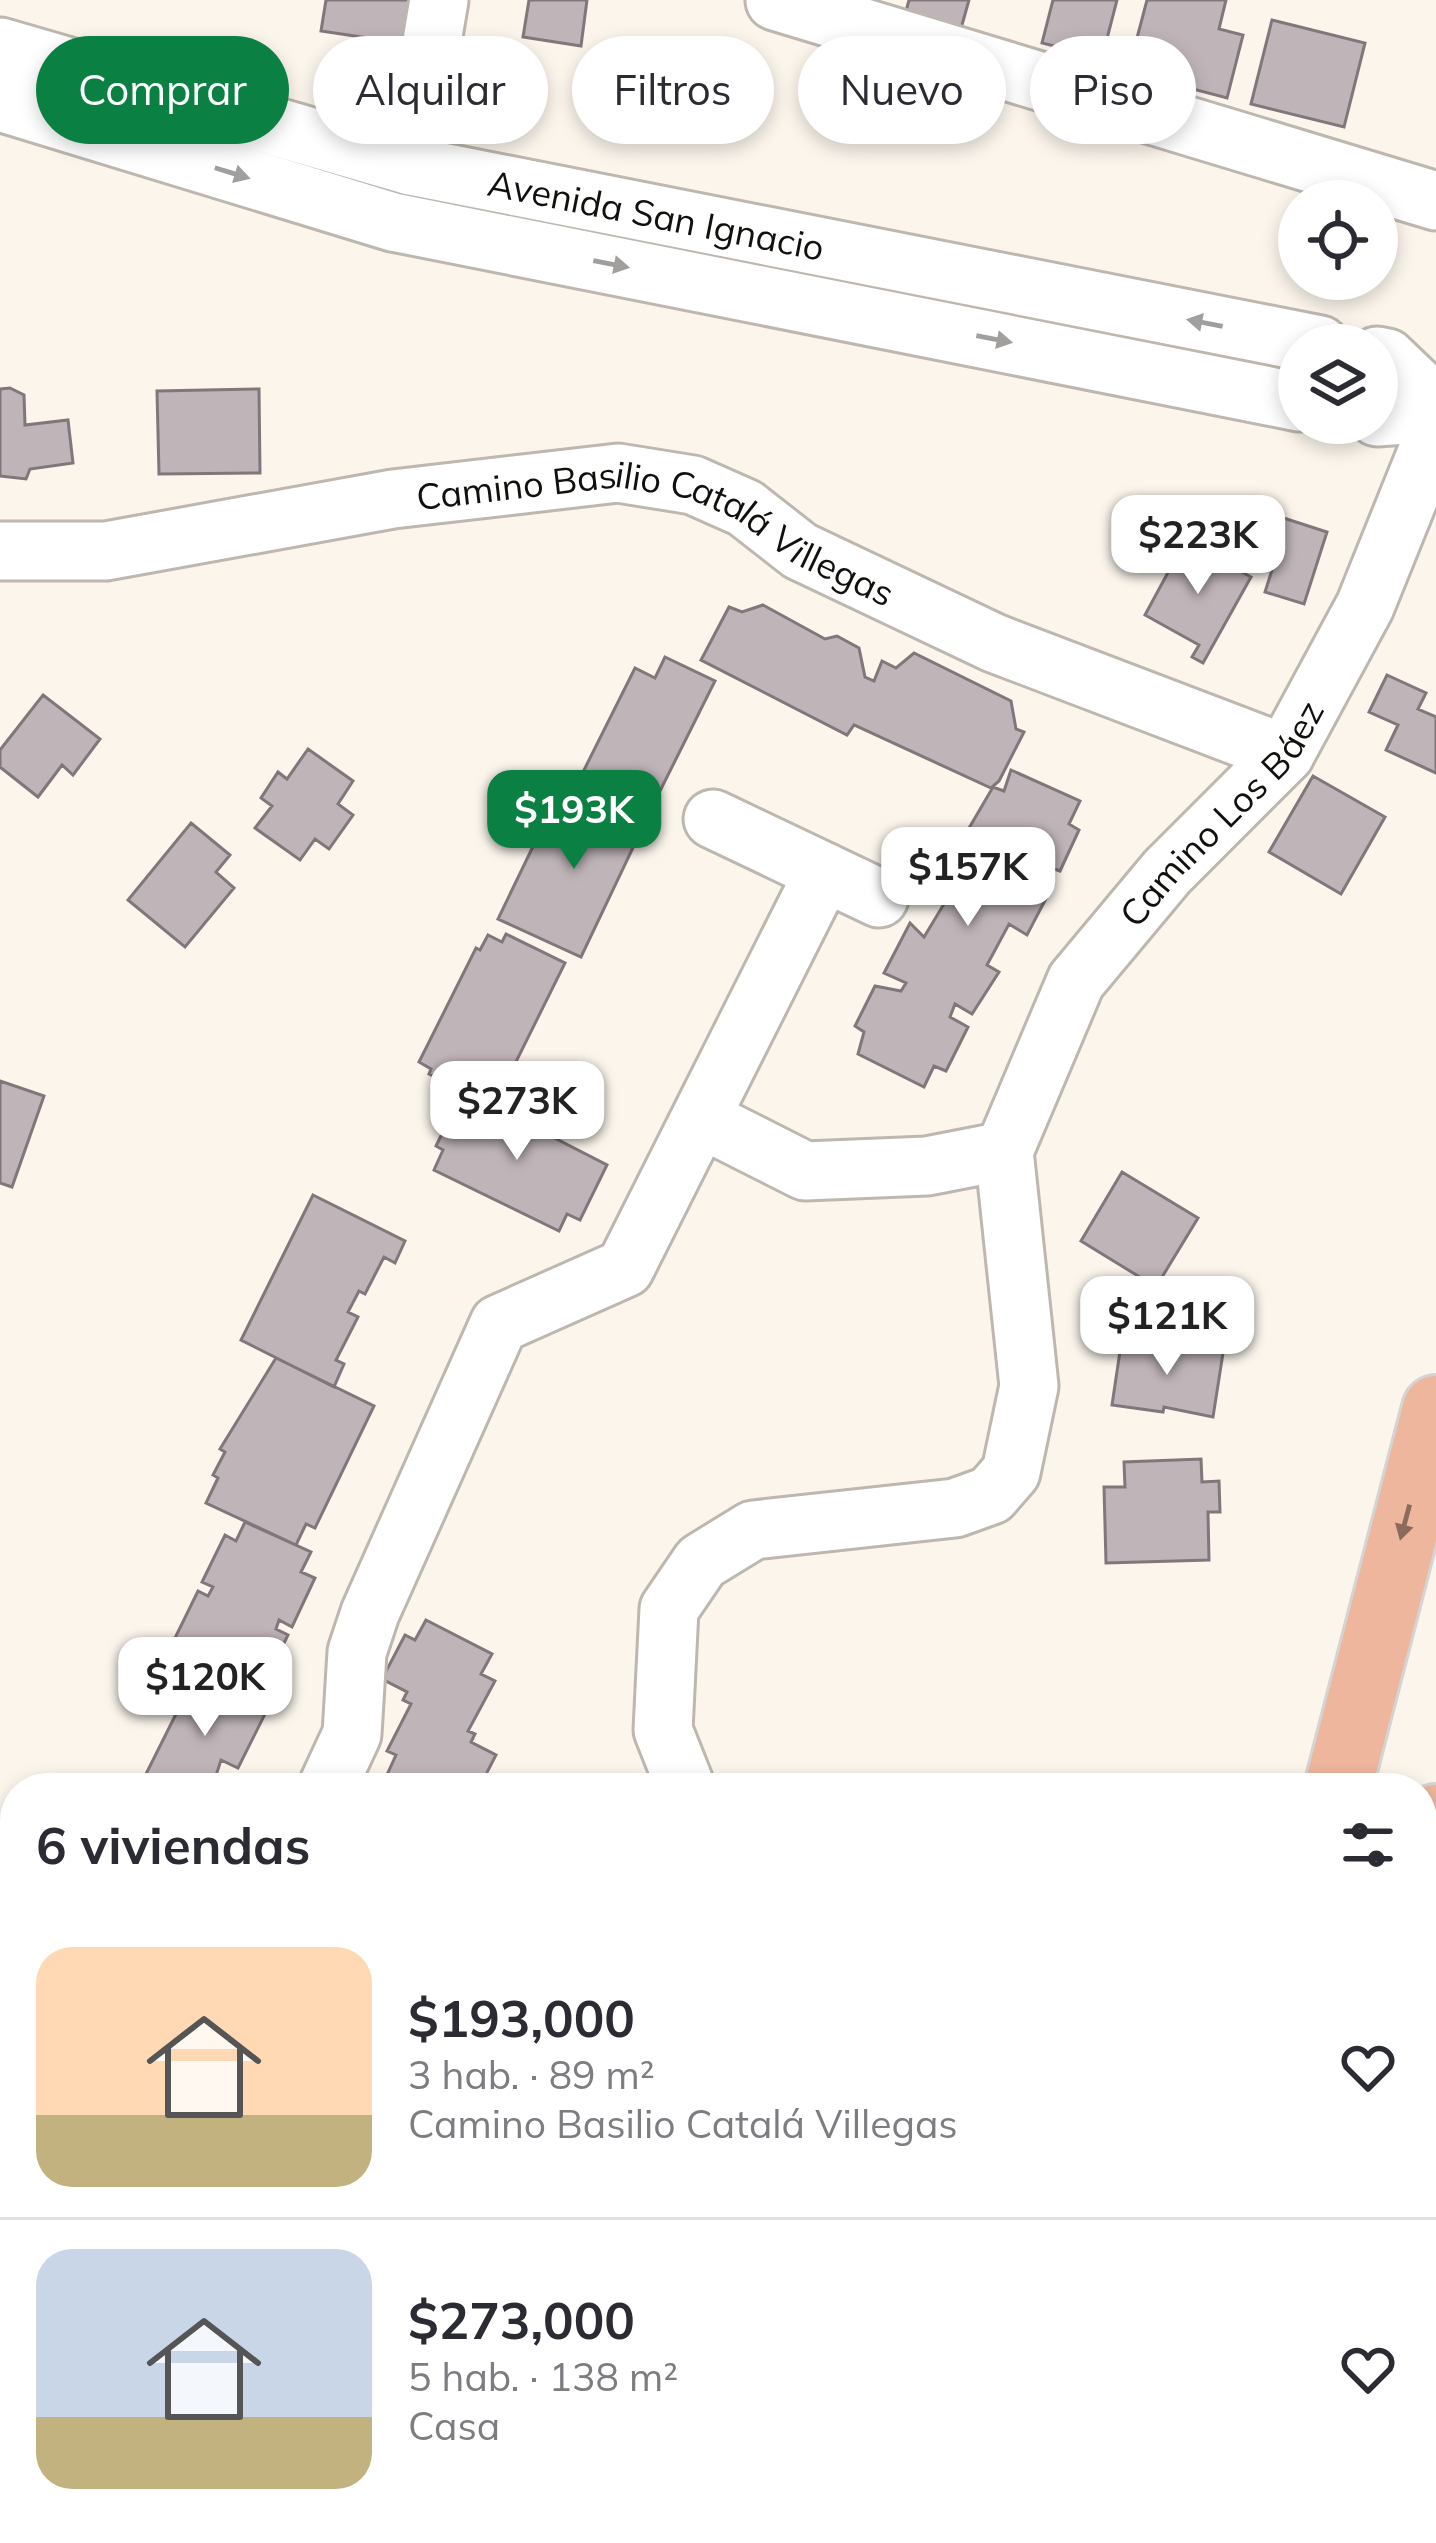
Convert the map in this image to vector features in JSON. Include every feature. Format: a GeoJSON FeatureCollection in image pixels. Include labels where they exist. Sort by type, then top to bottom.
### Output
{"type":"FeatureCollection","features":[{"type":"Feature","properties":{"kind":"main road"},"geometry":{"type":"LineString","coordinates":[[1342,1773],[1436,1409]]}},
{"type":"Feature","properties":{"kind":"street"},"geometry":{"type":"LineString","coordinates":[[411,166],[439,0]]}},
{"type":"Feature","properties":{"kind":"street"},"geometry":{"type":"LineString","coordinates":[[776,1],[1436,201]]}},
{"type":"Feature","properties":{"kind":"street","name":"Avenida San Ignacio"},"geometry":{"type":"LineString","coordinates":[[0,47],[411,166],[1278,337]]}},
{"type":"Feature","properties":{"kind":"street","name":"Avenida San Ignacio"},"geometry":{"type":"LineString","coordinates":[[0,102],[393,221],[1278,398]]}},
{"type":"Feature","properties":{"kind":"street"},"geometry":{"type":"LineString","coordinates":[[1398,369],[1436,409]]}},
{"type":"Feature","properties":{"kind":"street"},"geometry":{"type":"LineString","coordinates":[[1398,414],[1436,409]]}},
{"type":"Feature","properties":{"kind":"street","name":"Camino Los Báez"},"geometry":{"type":"LineString","coordinates":[[680,1773],[663,1730],[669,1609],[701,1562],[753,1530],[955,1508],[991,1495],[1011,1472],[1029,1386],[1004,1151],[1076,981],[1167,872],[1285,754],[1365,606],[1436,430]]}},
{"type":"Feature","properties":{"kind":"street","name":"Camino Basilio Catalá Villegas"},"geometry":{"type":"LineString","coordinates":[[0,550],[106,551],[393,499],[618,473],[693,485],[745,508],[800,551],[994,643],[1285,754]]}},
{"type":"Feature","properties":{"kind":"street"},"geometry":{"type":"LineString","coordinates":[[713,819],[878,898]]}},
{"type":"Feature","properties":{"kind":"street"},"geometry":{"type":"LineString","coordinates":[[333,1773],[352,1734],[357,1652],[370,1613],[499,1324],[625,1268],[824,872]]}},
{"type":"Feature","properties":{"kind":"street"},"geometry":{"type":"LineString","coordinates":[[702,1119],[805,1171],[927,1166],[1004,1151]]}},
{"type":"Feature","properties":{"kind":"building"},"geometry":{"type":"Polygon","coordinates":[[[326,0],[416,0],[410,36],[321,31],[326,0]]]}},
{"type":"Feature","properties":{"kind":"building"},"geometry":{"type":"Polygon","coordinates":[[[529,0],[587,0],[582,36],[572,36],[572,45],[548,41],[548,36],[523,36],[529,0]]]}},
{"type":"Feature","properties":{"kind":"building"},"geometry":{"type":"Polygon","coordinates":[[[909,0],[969,0],[960,32],[905,15],[909,0]]]}},
{"type":"Feature","properties":{"kind":"building"},"geometry":{"type":"Polygon","coordinates":[[[1053,0],[1117,0],[1108,36],[1044,36],[1053,0]]]}},
{"type":"Feature","properties":{"kind":"building"},"geometry":{"type":"Polygon","coordinates":[[[1147,0],[1226,0],[1219,29],[1243,35],[1227,98],[1196,90],[1196,36],[1138,36],[1147,0]]]}},
{"type":"Feature","properties":{"kind":"building"},"geometry":{"type":"Polygon","coordinates":[[[1272,20],[1365,43],[1344,127],[1251,104],[1272,20]]]}},
{"type":"Feature","properties":{"kind":"building"},"geometry":{"type":"Polygon","coordinates":[[[0,389],[24,395],[25,425],[68,420],[73,463],[30,469],[26,479],[0,476],[0,389]]]}},
{"type":"Feature","properties":{"kind":"building"},"geometry":{"type":"Polygon","coordinates":[[[259,389],[260,473],[159,474],[157,391],[259,389]]]}},
{"type":"Feature","properties":{"kind":"building"},"geometry":{"type":"Polygon","coordinates":[[[1262,511],[1327,532],[1304,604],[1265,592],[1272,570],[1246,561],[1262,511]]]}},
{"type":"Feature","properties":{"kind":"building"},"geometry":{"type":"Polygon","coordinates":[[[1185,541],[1251,577],[1203,663],[1192,657],[1199,645],[1145,615],[1185,541]]]}},
{"type":"Feature","properties":{"kind":"building"},"geometry":{"type":"Polygon","coordinates":[[[763,605],[825,639],[837,636],[859,648],[865,677],[874,681],[882,661],[896,668],[914,653],[1011,701],[1016,729],[1024,732],[999,781],[991,788],[854,725],[847,735],[701,660],[729,607],[742,612],[763,605]]]}},
{"type":"Feature","properties":{"kind":"building"},"geometry":{"type":"Polygon","coordinates":[[[665,657],[715,681],[653,805],[584,770],[635,668],[655,678],[665,657]]]}},
{"type":"Feature","properties":{"kind":"building"},"geometry":{"type":"Polygon","coordinates":[[[1387,675],[1426,693],[1418,709],[1436,717],[1436,773],[1386,750],[1398,725],[1369,712],[1387,675]]]}},
{"type":"Feature","properties":{"kind":"building"},"geometry":{"type":"Polygon","coordinates":[[[43,695],[100,739],[73,775],[62,765],[38,797],[0,767],[0,750],[43,695]]]}},
{"type":"Feature","properties":{"kind":"building"},"geometry":{"type":"Polygon","coordinates":[[[308,749],[353,781],[338,804],[353,815],[329,849],[315,839],[300,860],[255,828],[272,806],[261,798],[278,772],[287,779],[308,749]]]}},
{"type":"Feature","properties":{"kind":"building"},"geometry":{"type":"Polygon","coordinates":[[[1011,770],[1080,801],[1069,824],[1079,830],[1060,871],[1038,863],[1032,877],[1053,885],[1027,935],[1009,924],[987,965],[999,972],[972,1014],[955,1004],[950,1017],[968,1027],[946,1071],[934,1066],[924,1087],[858,1054],[864,1032],[855,1026],[875,986],[901,991],[906,983],[884,973],[910,923],[924,937],[950,894],[939,891],[961,841],[982,852],[989,843],[965,835],[993,787],[1004,791],[1011,770]]]}},
{"type":"Feature","properties":{"kind":"building"},"geometry":{"type":"Polygon","coordinates":[[[1313,776],[1385,817],[1341,894],[1269,852],[1313,776]]]}},
{"type":"Feature","properties":{"kind":"building"},"geometry":{"type":"Polygon","coordinates":[[[597,789],[649,814],[581,957],[498,919],[552,807],[576,818],[585,797],[592,800],[597,789]]]}},
{"type":"Feature","properties":{"kind":"building"},"geometry":{"type":"Polygon","coordinates":[[[191,823],[230,855],[216,872],[234,888],[185,947],[128,900],[191,823]]]}},
{"type":"Feature","properties":{"kind":"building"},"geometry":{"type":"Polygon","coordinates":[[[506,934],[565,963],[495,1104],[429,1074],[431,1069],[419,1062],[476,948],[480,950],[488,935],[502,942],[506,934]]]}},
{"type":"Feature","properties":{"kind":"building"},"geometry":{"type":"Polygon","coordinates":[[[0,1081],[44,1096],[12,1187],[0,1183],[0,1081]]]}},
{"type":"Feature","properties":{"kind":"building"},"geometry":{"type":"Polygon","coordinates":[[[463,1091],[607,1165],[580,1220],[567,1214],[559,1231],[434,1170],[443,1150],[436,1146],[463,1091]]]}},
{"type":"Feature","properties":{"kind":"building"},"geometry":{"type":"Polygon","coordinates":[[[1122,1172],[1198,1218],[1156,1287],[1081,1241],[1122,1172]]]}},
{"type":"Feature","properties":{"kind":"building"},"geometry":{"type":"Polygon","coordinates":[[[313,1195],[405,1241],[395,1263],[384,1257],[365,1294],[359,1291],[348,1312],[358,1317],[336,1360],[344,1364],[334,1387],[241,1340],[313,1195]]]}},
{"type":"Feature","properties":{"kind":"building"},"geometry":{"type":"Polygon","coordinates":[[[1122,1338],[1223,1353],[1213,1417],[1164,1407],[1163,1412],[1112,1405],[1122,1338]]]}},
{"type":"Feature","properties":{"kind":"building"},"geometry":{"type":"Polygon","coordinates":[[[276,1358],[374,1406],[315,1528],[306,1524],[296,1545],[206,1503],[225,1452],[220,1449],[276,1358]]]}},
{"type":"Feature","properties":{"kind":"building"},"geometry":{"type":"Polygon","coordinates":[[[1201,1459],[1202,1482],[1219,1481],[1220,1512],[1208,1512],[1209,1560],[1106,1563],[1104,1487],[1125,1487],[1124,1462],[1201,1459]]]}},
{"type":"Feature","properties":{"kind":"building"},"geometry":{"type":"Polygon","coordinates":[[[245,1522],[311,1552],[301,1572],[315,1578],[292,1627],[279,1620],[276,1629],[288,1635],[265,1682],[253,1676],[244,1696],[176,1665],[187,1643],[175,1638],[198,1591],[208,1596],[213,1587],[202,1582],[225,1535],[236,1541],[245,1522]]]}},
{"type":"Feature","properties":{"kind":"building"},"geometry":{"type":"Polygon","coordinates":[[[426,1620],[492,1654],[481,1674],[495,1681],[468,1731],[475,1734],[471,1742],[496,1755],[487,1773],[388,1773],[396,1755],[387,1751],[411,1704],[403,1700],[407,1692],[382,1679],[405,1635],[415,1640],[426,1620]]]}},
{"type":"Feature","properties":{"kind":"building"},"geometry":{"type":"Polygon","coordinates":[[[213,1681],[268,1708],[238,1768],[221,1760],[217,1773],[146,1773],[182,1702],[207,1692],[213,1681]]]}}]}
